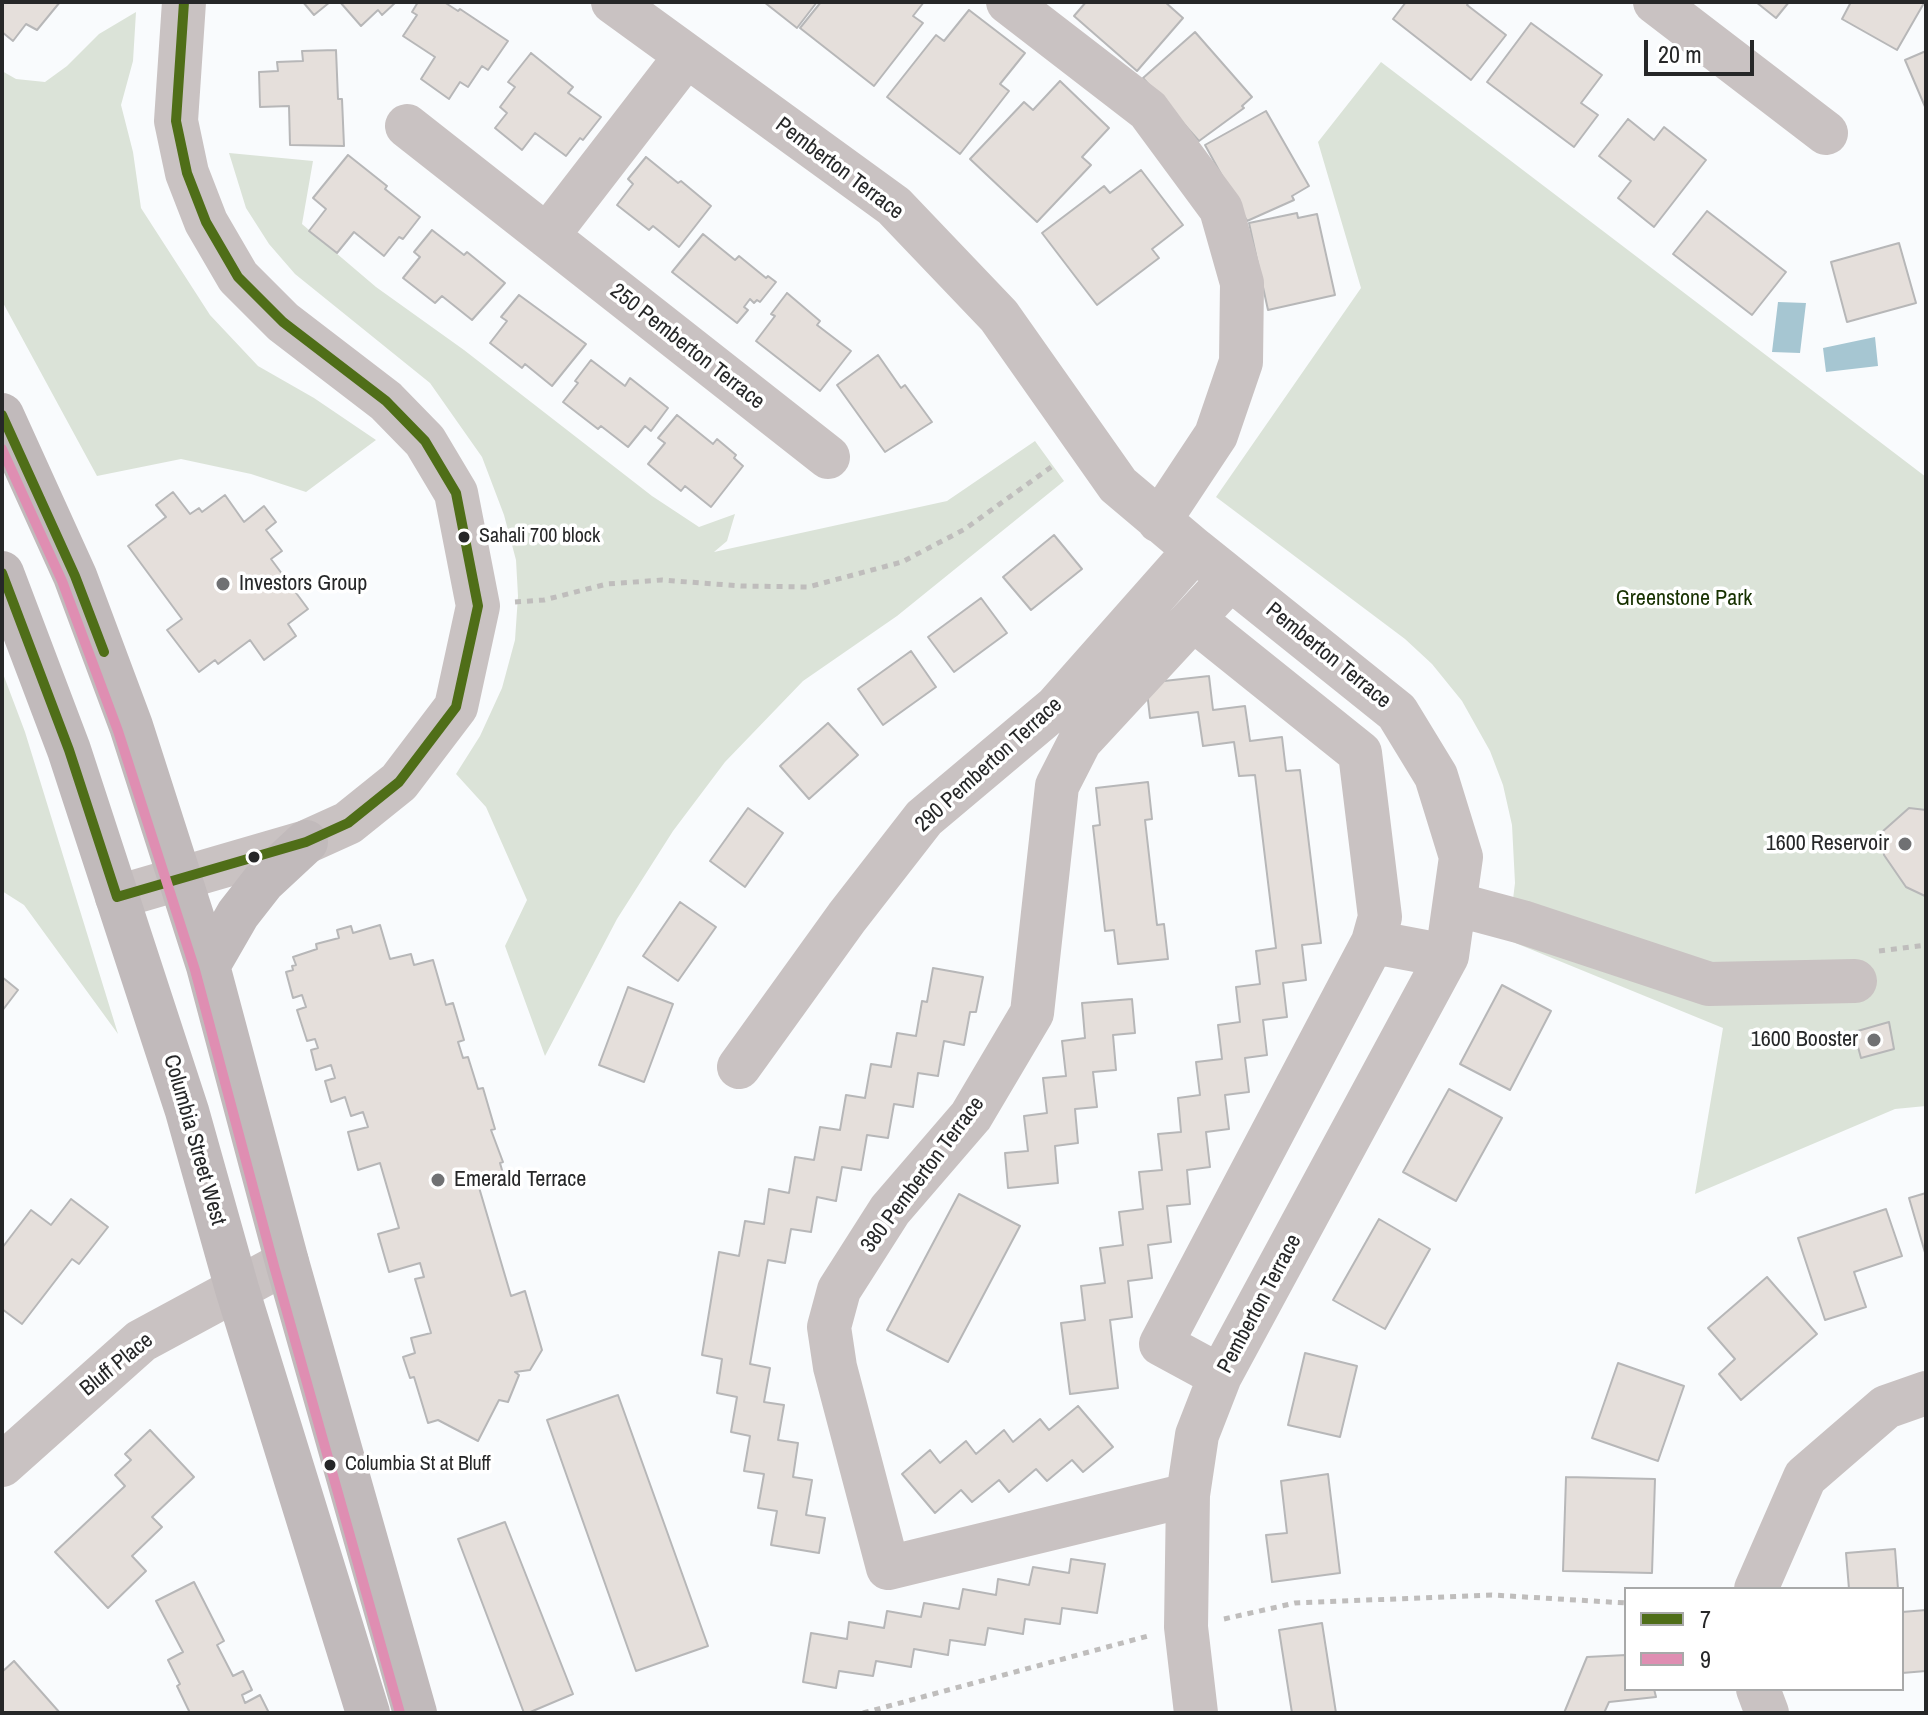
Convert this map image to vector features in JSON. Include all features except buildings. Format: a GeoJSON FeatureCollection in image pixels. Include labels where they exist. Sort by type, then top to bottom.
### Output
{"type":"FeatureCollection","features":[{"type":"Feature","properties":{"kind":"main road"},"geometry":{"type":"LineString","coordinates":[[2,415],[75,576],[131,726],[208,966],[287,1262],[415,1713]]}},
{"type":"Feature","properties":{"kind":"main road","name":"Columbia Street West"},"geometry":{"type":"LineString","coordinates":[[2,573],[69,750],[187,1111],[237,1289],[368,1713]]}},
{"type":"Feature","properties":{"kind":"main road"},"geometry":{"type":"LineString","coordinates":[[208,966],[238,914],[263,882],[306,842]]}},
{"type":"Feature","properties":{"kind":"street"},"geometry":{"type":"LineString","coordinates":[[117,897],[306,842],[348,823],[399,782],[456,707],[478,606],[456,493],[425,441],[386,401],[283,322],[238,277],[206,222],[187,173],[176,121],[184,2]]}},
{"type":"Feature","properties":{"kind":"street","name":"Pemberton Terrace"},"geometry":{"type":"LineString","coordinates":[[613,2],[894,206],[999,316],[1118,485],[1397,712],[1436,776],[1461,857],[1447,956],[1220,1376],[1197,1435],[1188,1495],[1186,1627],[1196,1713]]}},
{"type":"Feature","properties":{"kind":"street"},"geometry":{"type":"LineString","coordinates":[[1008,2],[1148,110],[1221,209],[1242,283],[1241,362],[1216,435],[1159,521]]}},
{"type":"Feature","properties":{"kind":"street"},"geometry":{"type":"LineString","coordinates":[[1655,2],[1826,133]]}},
{"type":"Feature","properties":{"kind":"street"},"geometry":{"type":"LineString","coordinates":[[547,236],[686,56]]}},
{"type":"Feature","properties":{"kind":"street","name":"250 Pemberton Terrace"},"geometry":{"type":"LineString","coordinates":[[407,126],[828,457]]}},
{"type":"Feature","properties":{"kind":"street","name":"290 Pemberton Terrace"},"geometry":{"type":"LineString","coordinates":[[739,1067],[847,917],[924,818],[1056,707],[1195,550]]}},
{"type":"Feature","properties":{"kind":"street","name":"380 Pemberton Terrace"},"geometry":{"type":"LineString","coordinates":[[1188,1495],[888,1568],[835,1367],[829,1327],[839,1290],[890,1210],[971,1116],[1032,1013],[1057,786],[1080,741],[1230,579]]}},
{"type":"Feature","properties":{"kind":"street"},"geometry":{"type":"LineString","coordinates":[[1193,619],[1360,753],[1380,917],[1373,942],[1161,1344],[1220,1376]]}},
{"type":"Feature","properties":{"kind":"street"},"geometry":{"type":"LineString","coordinates":[[1455,904],[1522,922],[1709,984],[1855,981]]}},
{"type":"Feature","properties":{"kind":"street"},"geometry":{"type":"LineString","coordinates":[[1373,942],[1447,956]]}},
{"type":"Feature","properties":{"kind":"street"},"geometry":{"type":"LineString","coordinates":[[1275,1127],[1336,1161]]}},
{"type":"Feature","properties":{"kind":"street","name":"Bluff Place"},"geometry":{"type":"LineString","coordinates":[[2,1465],[141,1341],[287,1262]]}},
{"type":"Feature","properties":{"kind":"street"},"geometry":{"type":"LineString","coordinates":[[1757,1587],[1805,1477],[1886,1407],[1926,1393]]}},
{"type":"Feature","properties":{"kind":"street"},"geometry":{"type":"LineString","coordinates":[[1759,1691],[1767,1713]]}},
{"type":"Feature","properties":{"kind":"path"},"geometry":{"type":"LineString","coordinates":[[478,606],[544,600],[607,584],[662,580],[808,587],[902,562],[965,529],[1088,442]]}},
{"type":"Feature","properties":{"kind":"path"},"geometry":{"type":"LineString","coordinates":[[863,1713],[1155,1634],[1295,1603],[1492,1595],[1624,1603]]}},
{"type":"Feature","properties":{"kind":"green space"},"geometry":{"type":"Polygon","coordinates":[[[136,12],[133,61],[121,105],[133,152],[141,208],[210,315],[258,366],[314,398],[376,440],[306,492],[251,474],[181,459],[97,476],[2,301],[2,71],[16,79],[45,82],[67,66],[99,34],[136,12]]]}},
{"type":"Feature","properties":{"kind":"green space","name":"Greenstone Park"},"geometry":{"type":"Polygon","coordinates":[[[1381,62],[1926,477],[1926,1106],[1895,1109],[1695,1194],[1723,1028],[1508,940],[1515,883],[1512,825],[1503,785],[1490,751],[1462,701],[1432,664],[1405,639],[1216,497],[1361,288],[1318,142],[1381,62]]]}},
{"type":"Feature","properties":{"kind":"green space"},"geometry":{"type":"Polygon","coordinates":[[[229,153],[313,161],[302,224],[376,287],[464,350],[652,496],[699,527],[735,514],[727,541],[714,552],[947,501],[1035,441],[1064,481],[897,616],[803,681],[725,762],[673,831],[617,919],[545,1056],[505,946],[527,900],[486,807],[456,774],[480,736],[502,688],[515,640],[518,596],[516,560],[504,515],[482,457],[430,383],[295,274],[269,244],[246,208],[229,153]]]}},
{"type":"Feature","properties":{"kind":"green space"},"geometry":{"type":"Polygon","coordinates":[[[2,671],[25,732],[118,1034],[24,905],[2,891],[2,671]]]}},
{"type":"Feature","properties":{"kind":"water"},"geometry":{"type":"Polygon","coordinates":[[[1778,302],[1806,303],[1800,353],[1772,352],[1778,302]]]}},
{"type":"Feature","properties":{"kind":"water"},"geometry":{"type":"Polygon","coordinates":[[[1875,337],[1878,366],[1826,372],[1823,348],[1875,337]]]}},
{"type":"Feature","properties":{"kind":"transit line","name":"7"},"geometry":{"type":"LineString","coordinates":[[2,573],[69,750],[117,897],[306,842],[348,823],[399,782],[456,707],[478,606],[456,493],[425,441],[386,401],[283,322],[238,277],[206,222],[187,173],[176,121],[184,2]]}},
{"type":"Feature","properties":{"kind":"transit line","name":"7"},"geometry":{"type":"LineString","coordinates":[[2,415],[75,576],[104,652]]}},
{"type":"Feature","properties":{"kind":"transit line","name":"9"},"geometry":{"type":"LineString","coordinates":[[2,449],[62,581],[118,731],[195,970],[274,1266],[400,1713]]}},
{"type":"Feature","properties":{"kind":"place","name":"Sahali 700 block"},"geometry":{"type":"Point","coordinates":[464,537]}},
{"type":"Feature","properties":{"kind":"place","name":"Investors Group"},"geometry":{"type":"Point","coordinates":[223,584]}},
{"type":"Feature","properties":{"kind":"place","name":"1600 Reservoir"},"geometry":{"type":"Point","coordinates":[1905,844]}},
{"type":"Feature","properties":{"kind":"place","name":"1600 Booster"},"geometry":{"type":"Point","coordinates":[1874,1040]}},
{"type":"Feature","properties":{"kind":"place","name":"Emerald Terrace"},"geometry":{"type":"Point","coordinates":[438,1180]}},
{"type":"Feature","properties":{"kind":"place","name":"Columbia St at Bluff"},"geometry":{"type":"Point","coordinates":[330,1465]}}]}
